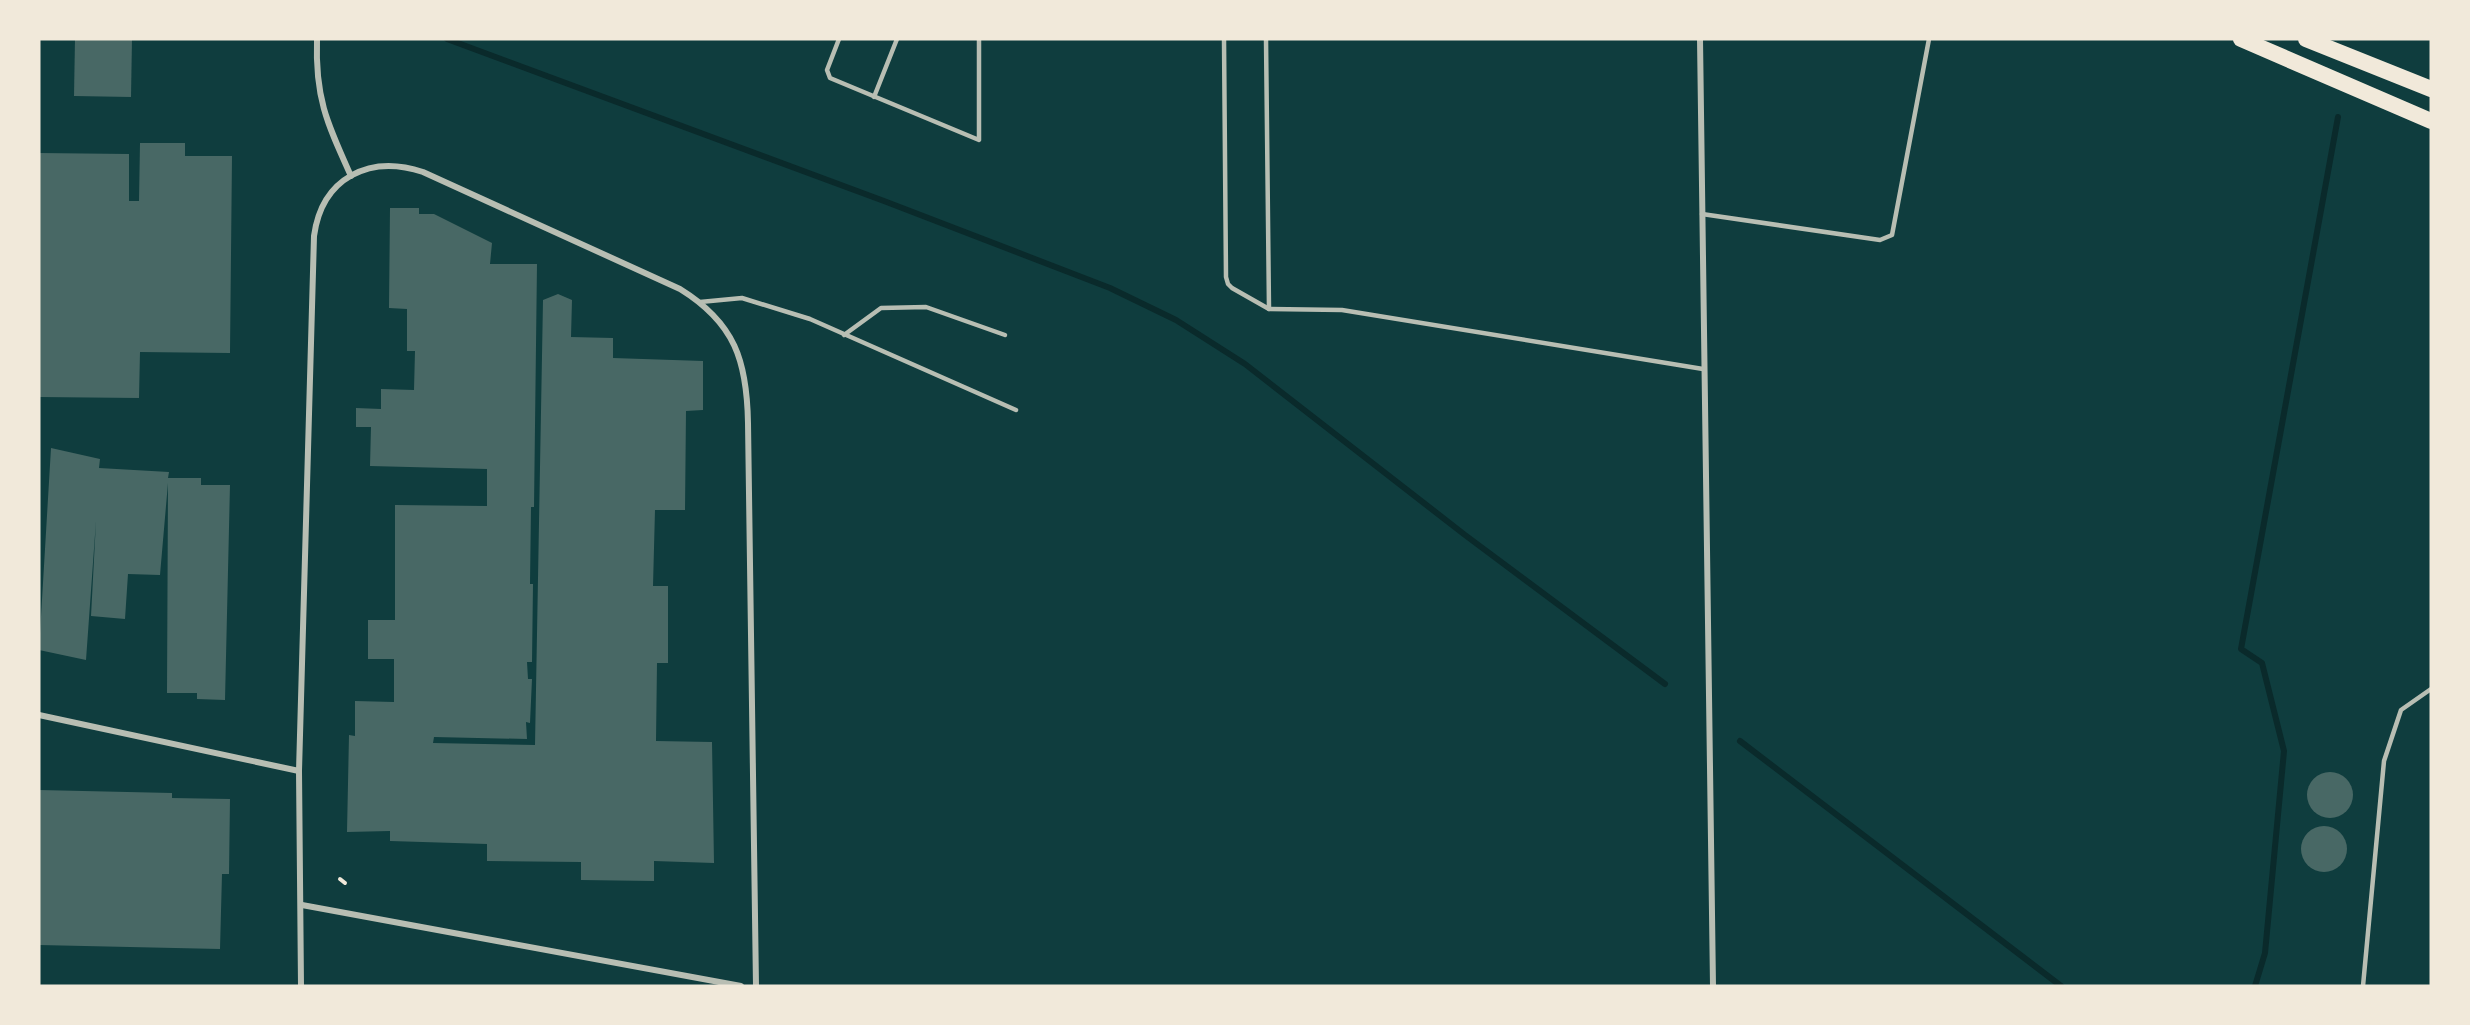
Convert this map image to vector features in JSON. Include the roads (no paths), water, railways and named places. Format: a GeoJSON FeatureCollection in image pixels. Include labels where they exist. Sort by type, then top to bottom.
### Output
{"type":"FeatureCollection","features":[{"type":"Feature","properties":{"kind":"highway"},"geometry":{"type":"LineString","coordinates":[[2241,39],[2431,121]]}},
{"type":"Feature","properties":{"kind":"highway"},"geometry":{"type":"LineString","coordinates":[[2306,39],[2431,89]]}},
{"type":"Feature","properties":{"kind":"street"},"geometry":{"type":"LineString","coordinates":[[317,39],[318,93],[325,117],[351,176]]}},
{"type":"Feature","properties":{"kind":"street"},"geometry":{"type":"LineString","coordinates":[[1700,39],[1713,986]]}},
{"type":"Feature","properties":{"kind":"street"},"geometry":{"type":"LineString","coordinates":[[301,986],[299,771],[314,236],[316,222],[325,199],[333,189],[363,170],[399,165],[423,172],[655,277],[700,302],[730,336],[740,355],[745,375],[748,414],[756,986]]}},
{"type":"Feature","properties":{"kind":"street"},"geometry":{"type":"LineString","coordinates":[[39,715],[299,771]]}},
{"type":"Feature","properties":{"kind":"street"},"geometry":{"type":"LineString","coordinates":[[302,905],[741,986]]}},
{"type":"Feature","properties":{"kind":"lane"},"geometry":{"type":"LineString","coordinates":[[839,39],[827,70],[830,78],[979,140],[979,39]]}},
{"type":"Feature","properties":{"kind":"lane"},"geometry":{"type":"LineString","coordinates":[[874,97],[897,39]]}},
{"type":"Feature","properties":{"kind":"lane"},"geometry":{"type":"LineString","coordinates":[[1224,39],[1226,277],[1232,288],[1269,309],[1342,310],[1703,369]]}},
{"type":"Feature","properties":{"kind":"lane"},"geometry":{"type":"LineString","coordinates":[[1266,39],[1269,309]]}},
{"type":"Feature","properties":{"kind":"lane"},"geometry":{"type":"LineString","coordinates":[[1702,214],[1880,240],[1892,236],[1929,39]]}},
{"type":"Feature","properties":{"kind":"lane"},"geometry":{"type":"LineString","coordinates":[[700,302],[742,298],[810,319],[1016,410]]}},
{"type":"Feature","properties":{"kind":"lane"},"geometry":{"type":"LineString","coordinates":[[844,334],[881,308],[926,307],[1005,334]]}},
{"type":"Feature","properties":{"kind":"lane"},"geometry":{"type":"LineString","coordinates":[[2363,986],[2384,761],[2401,710],[2431,689]]}},
{"type":"Feature","properties":{"kind":"waterway"},"geometry":{"type":"LineString","coordinates":[[447,39],[884,201],[1110,288],[1176,320],[1245,364],[1465,535],[1665,684]]}},
{"type":"Feature","properties":{"kind":"waterway"},"geometry":{"type":"LineString","coordinates":[[2255,986],[2265,953],[2284,751],[2262,663],[2241,649],[2338,117]]}},
{"type":"Feature","properties":{"kind":"waterway"},"geometry":{"type":"LineString","coordinates":[[1740,741],[2061,986]]}}]}
